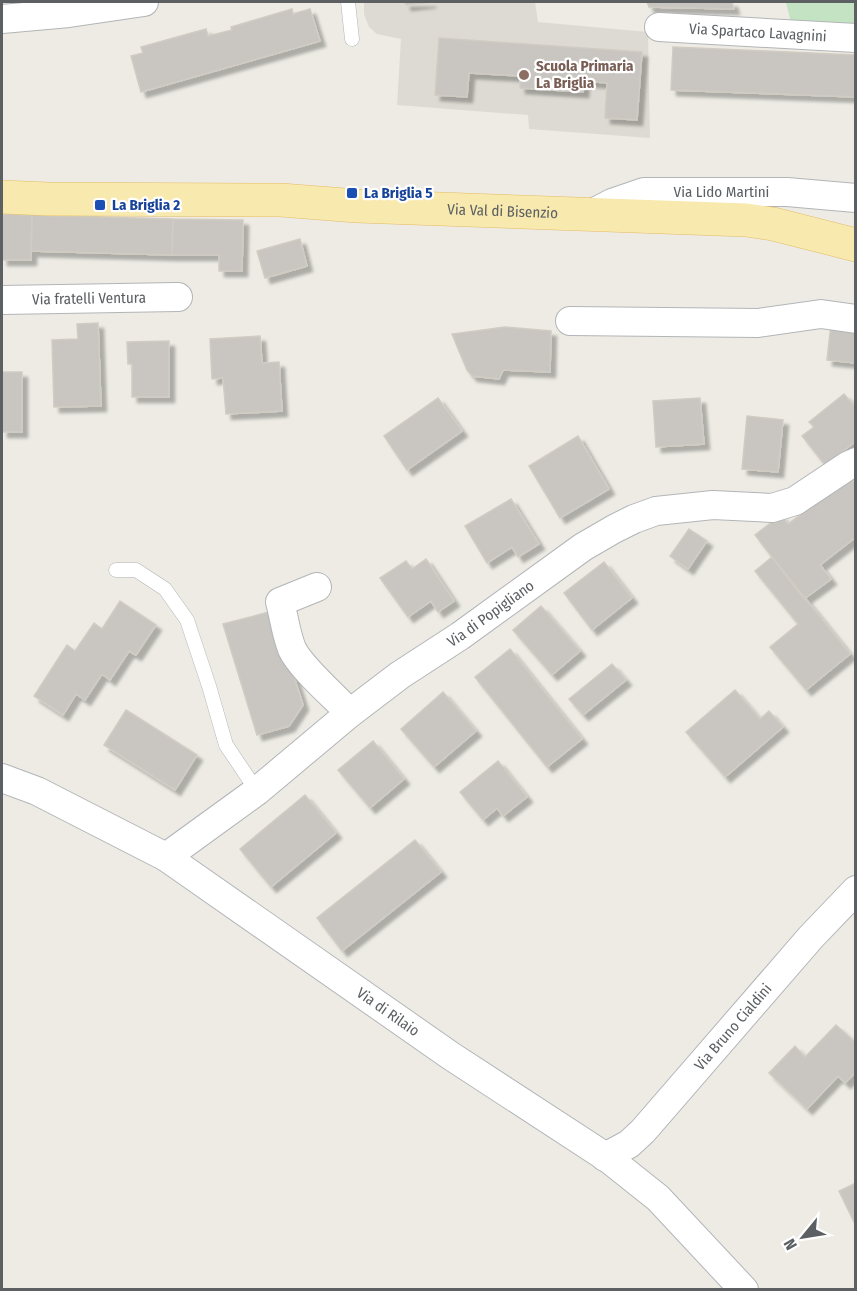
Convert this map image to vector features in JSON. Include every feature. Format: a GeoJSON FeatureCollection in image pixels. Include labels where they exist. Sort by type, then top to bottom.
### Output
{"type":"FeatureCollection","features":[{"type":"Feature","properties":{"kind":"main road","name":"Via Val di Bisenzio"},"geometry":{"type":"LineString","coordinates":[[2,197],[48,200],[281,200],[357,206],[724,219],[773,224],[855,245]]}},
{"type":"Feature","properties":{"kind":"street"},"geometry":{"type":"LineString","coordinates":[[2,19],[69,13],[144,2]]}},
{"type":"Feature","properties":{"kind":"street","name":"Via Spartaco Lavagnini"},"geometry":{"type":"LineString","coordinates":[[659,27],[855,38]]}},
{"type":"Feature","properties":{"kind":"street","name":"Via Lido Martini"},"geometry":{"type":"LineString","coordinates":[[591,214],[612,203],[644,192],[787,192],[855,198]]}},
{"type":"Feature","properties":{"kind":"street","name":"Via fratelli Ventura"},"geometry":{"type":"LineString","coordinates":[[2,300],[178,297]]}},
{"type":"Feature","properties":{"kind":"street"},"geometry":{"type":"LineString","coordinates":[[570,321],[758,323],[821,314],[855,319]]}},
{"type":"Feature","properties":{"kind":"street","name":"Via di Popigliano"},"geometry":{"type":"LineString","coordinates":[[166,857],[257,791],[399,675],[460,636],[583,547],[614,528],[656,511],[713,505],[772,508],[795,501],[855,462]]}},
{"type":"Feature","properties":{"kind":"street"},"geometry":{"type":"LineString","coordinates":[[318,587],[280,602],[292,649],[299,660],[350,713]]}},
{"type":"Feature","properties":{"kind":"street","name":"Via di Rilaio"},"geometry":{"type":"LineString","coordinates":[[2,778],[37,791],[166,857],[451,1056],[605,1156],[658,1198],[744,1290]]}},
{"type":"Feature","properties":{"kind":"street","name":"Via Bruno Cialdini"},"geometry":{"type":"LineString","coordinates":[[605,1156],[629,1144],[643,1131],[811,937],[855,890]]}},
{"type":"Feature","properties":{"kind":"lane"},"geometry":{"type":"LineString","coordinates":[[348,2],[352,39]]}},
{"type":"Feature","properties":{"kind":"lane"},"geometry":{"type":"LineString","coordinates":[[116,570],[136,570],[165,589],[187,620],[226,745],[257,791]]}},
{"type":"Feature","properties":{"kind":"shaded area","name":"Scuola Primaria La Briglia"},"geometry":{"type":"Polygon","coordinates":[[[364,2],[535,2],[538,22],[648,32],[650,138],[529,129],[528,115],[397,105],[401,39],[377,34],[369,27],[364,14],[364,2]]]}},
{"type":"Feature","properties":{"kind":"green space"},"geometry":{"type":"Polygon","coordinates":[[[786,2],[855,2],[855,28],[791,23],[786,2]]]}},
{"type":"Feature","properties":{"kind":"building"},"geometry":{"type":"Polygon","coordinates":[[[405,2],[431,2],[406,5],[405,2]]]}},
{"type":"Feature","properties":{"kind":"building"},"geometry":{"type":"Polygon","coordinates":[[[647,2],[732,2],[734,9],[649,7],[647,2]]]}},
{"type":"Feature","properties":{"kind":"building"},"geometry":{"type":"Polygon","coordinates":[[[292,9],[293,14],[310,9],[320,41],[141,92],[131,56],[143,53],[141,47],[206,29],[208,36],[232,30],[231,27],[292,9]]]}},
{"type":"Feature","properties":{"kind":"building"},"geometry":{"type":"Polygon","coordinates":[[[439,38],[642,52],[637,120],[605,118],[607,83],[584,81],[583,92],[520,88],[520,76],[469,73],[467,97],[435,95],[439,38]]]}},
{"type":"Feature","properties":{"kind":"building"},"geometry":{"type":"Polygon","coordinates":[[[673,47],[856,55],[856,97],[671,90],[673,47]]]}},
{"type":"Feature","properties":{"kind":"building"},"geometry":{"type":"Polygon","coordinates":[[[2,214],[32,215],[31,260],[2,260],[2,214]]]}},
{"type":"Feature","properties":{"kind":"building"},"geometry":{"type":"Polygon","coordinates":[[[32,215],[173,219],[172,255],[31,251],[32,215]]]}},
{"type":"Feature","properties":{"kind":"building"},"geometry":{"type":"Polygon","coordinates":[[[173,219],[243,220],[242,271],[219,271],[219,255],[172,255],[173,219]]]}},
{"type":"Feature","properties":{"kind":"building"},"geometry":{"type":"Polygon","coordinates":[[[300,239],[307,266],[265,278],[257,251],[300,239]]]}},
{"type":"Feature","properties":{"kind":"building"},"geometry":{"type":"Polygon","coordinates":[[[98,323],[101,406],[54,407],[52,340],[78,339],[77,324],[98,323]]]}},
{"type":"Feature","properties":{"kind":"building"},"geometry":{"type":"Polygon","coordinates":[[[831,324],[856,327],[856,363],[827,360],[831,324]]]}},
{"type":"Feature","properties":{"kind":"building"},"geometry":{"type":"Polygon","coordinates":[[[505,327],[551,331],[550,372],[503,370],[499,379],[472,376],[467,370],[452,334],[505,327]]]}},
{"type":"Feature","properties":{"kind":"building"},"geometry":{"type":"Polygon","coordinates":[[[260,336],[262,363],[279,362],[282,411],[226,414],[223,378],[212,379],[210,339],[260,336]]]}},
{"type":"Feature","properties":{"kind":"building"},"geometry":{"type":"Polygon","coordinates":[[[169,341],[169,397],[132,397],[132,364],[128,364],[127,342],[169,341]]]}},
{"type":"Feature","properties":{"kind":"building"},"geometry":{"type":"Polygon","coordinates":[[[2,372],[22,372],[22,432],[2,432],[2,372]]]}},
{"type":"Feature","properties":{"kind":"building"},"geometry":{"type":"Polygon","coordinates":[[[844,394],[856,408],[856,441],[825,465],[802,436],[814,427],[809,422],[844,394]]]}},
{"type":"Feature","properties":{"kind":"building"},"geometry":{"type":"Polygon","coordinates":[[[438,398],[462,431],[407,470],[384,436],[438,398]]]}},
{"type":"Feature","properties":{"kind":"building"},"geometry":{"type":"Polygon","coordinates":[[[700,398],[704,444],[656,447],[653,401],[700,398]]]}},
{"type":"Feature","properties":{"kind":"building"},"geometry":{"type":"Polygon","coordinates":[[[747,416],[783,420],[778,472],[742,469],[747,416]]]}},
{"type":"Feature","properties":{"kind":"building"},"geometry":{"type":"Polygon","coordinates":[[[578,436],[609,489],[560,518],[529,466],[578,436]]]}},
{"type":"Feature","properties":{"kind":"building"},"geometry":{"type":"Polygon","coordinates":[[[850,477],[856,484],[856,537],[820,565],[831,579],[804,599],[755,535],[781,515],[788,524],[850,477]]]}},
{"type":"Feature","properties":{"kind":"building"},"geometry":{"type":"Polygon","coordinates":[[[511,499],[539,544],[518,557],[512,547],[487,563],[465,526],[511,499]]]}},
{"type":"Feature","properties":{"kind":"building"},"geometry":{"type":"Polygon","coordinates":[[[689,529],[707,541],[688,569],[670,556],[689,529]]]}},
{"type":"Feature","properties":{"kind":"building"},"geometry":{"type":"Polygon","coordinates":[[[772,557],[850,654],[806,690],[770,647],[798,624],[755,571],[772,557]]]}},
{"type":"Feature","properties":{"kind":"building"},"geometry":{"type":"Polygon","coordinates":[[[426,559],[454,601],[438,612],[431,601],[408,617],[380,578],[406,561],[412,569],[426,559]]]}},
{"type":"Feature","properties":{"kind":"building"},"geometry":{"type":"Polygon","coordinates":[[[604,562],[632,598],[592,630],[564,593],[604,562]]]}},
{"type":"Feature","properties":{"kind":"building"},"geometry":{"type":"Polygon","coordinates":[[[120,601],[156,625],[136,655],[129,651],[110,680],[102,674],[85,700],[76,694],[63,715],[34,696],[67,645],[75,651],[94,623],[102,629],[120,601]]]}},
{"type":"Feature","properties":{"kind":"building"},"geometry":{"type":"Polygon","coordinates":[[[541,606],[580,651],[552,675],[513,630],[541,606]]]}},
{"type":"Feature","properties":{"kind":"building"},"geometry":{"type":"Polygon","coordinates":[[[273,611],[303,705],[289,726],[257,735],[223,624],[273,611]]]}},
{"type":"Feature","properties":{"kind":"building"},"geometry":{"type":"Polygon","coordinates":[[[510,649],[582,739],[547,767],[475,677],[510,649]]]}},
{"type":"Feature","properties":{"kind":"building"},"geometry":{"type":"Polygon","coordinates":[[[612,664],[626,680],[583,715],[569,699],[612,664]]]}},
{"type":"Feature","properties":{"kind":"building"},"geometry":{"type":"Polygon","coordinates":[[[735,690],[760,719],[769,711],[783,727],[725,777],[686,732],[735,690]]]}},
{"type":"Feature","properties":{"kind":"building"},"geometry":{"type":"Polygon","coordinates":[[[443,692],[476,731],[434,767],[401,729],[443,692]]]}},
{"type":"Feature","properties":{"kind":"building"},"geometry":{"type":"Polygon","coordinates":[[[126,710],[197,755],[175,790],[104,745],[126,710]]]}},
{"type":"Feature","properties":{"kind":"building"},"geometry":{"type":"Polygon","coordinates":[[[373,741],[404,779],[370,808],[338,770],[373,741]]]}},
{"type":"Feature","properties":{"kind":"building"},"geometry":{"type":"Polygon","coordinates":[[[498,761],[527,797],[503,816],[497,808],[483,820],[460,792],[498,761]]]}},
{"type":"Feature","properties":{"kind":"building"},"geometry":{"type":"Polygon","coordinates":[[[305,795],[336,833],[271,887],[240,849],[305,795]]]}},
{"type":"Feature","properties":{"kind":"building"},"geometry":{"type":"Polygon","coordinates":[[[415,840],[441,872],[342,951],[317,918],[415,840]]]}},
{"type":"Feature","properties":{"kind":"building"},"geometry":{"type":"Polygon","coordinates":[[[836,1025],[856,1043],[856,1072],[845,1083],[838,1076],[807,1109],[769,1073],[795,1046],[805,1057],[836,1025]]]}},
{"type":"Feature","properties":{"kind":"building"},"geometry":{"type":"Polygon","coordinates":[[[856,1183],[856,1226],[839,1191],[856,1183]]]}},
{"type":"Feature","properties":{"kind":"place","name":"Scuola Primaria La Briglia"},"geometry":{"type":"Point","coordinates":[524,75]}},
{"type":"Feature","properties":{"kind":"place","name":"La Briglia 5"},"geometry":{"type":"Point","coordinates":[352,193]}},
{"type":"Feature","properties":{"kind":"place","name":"La Briglia 2"},"geometry":{"type":"Point","coordinates":[100,205]}}]}
